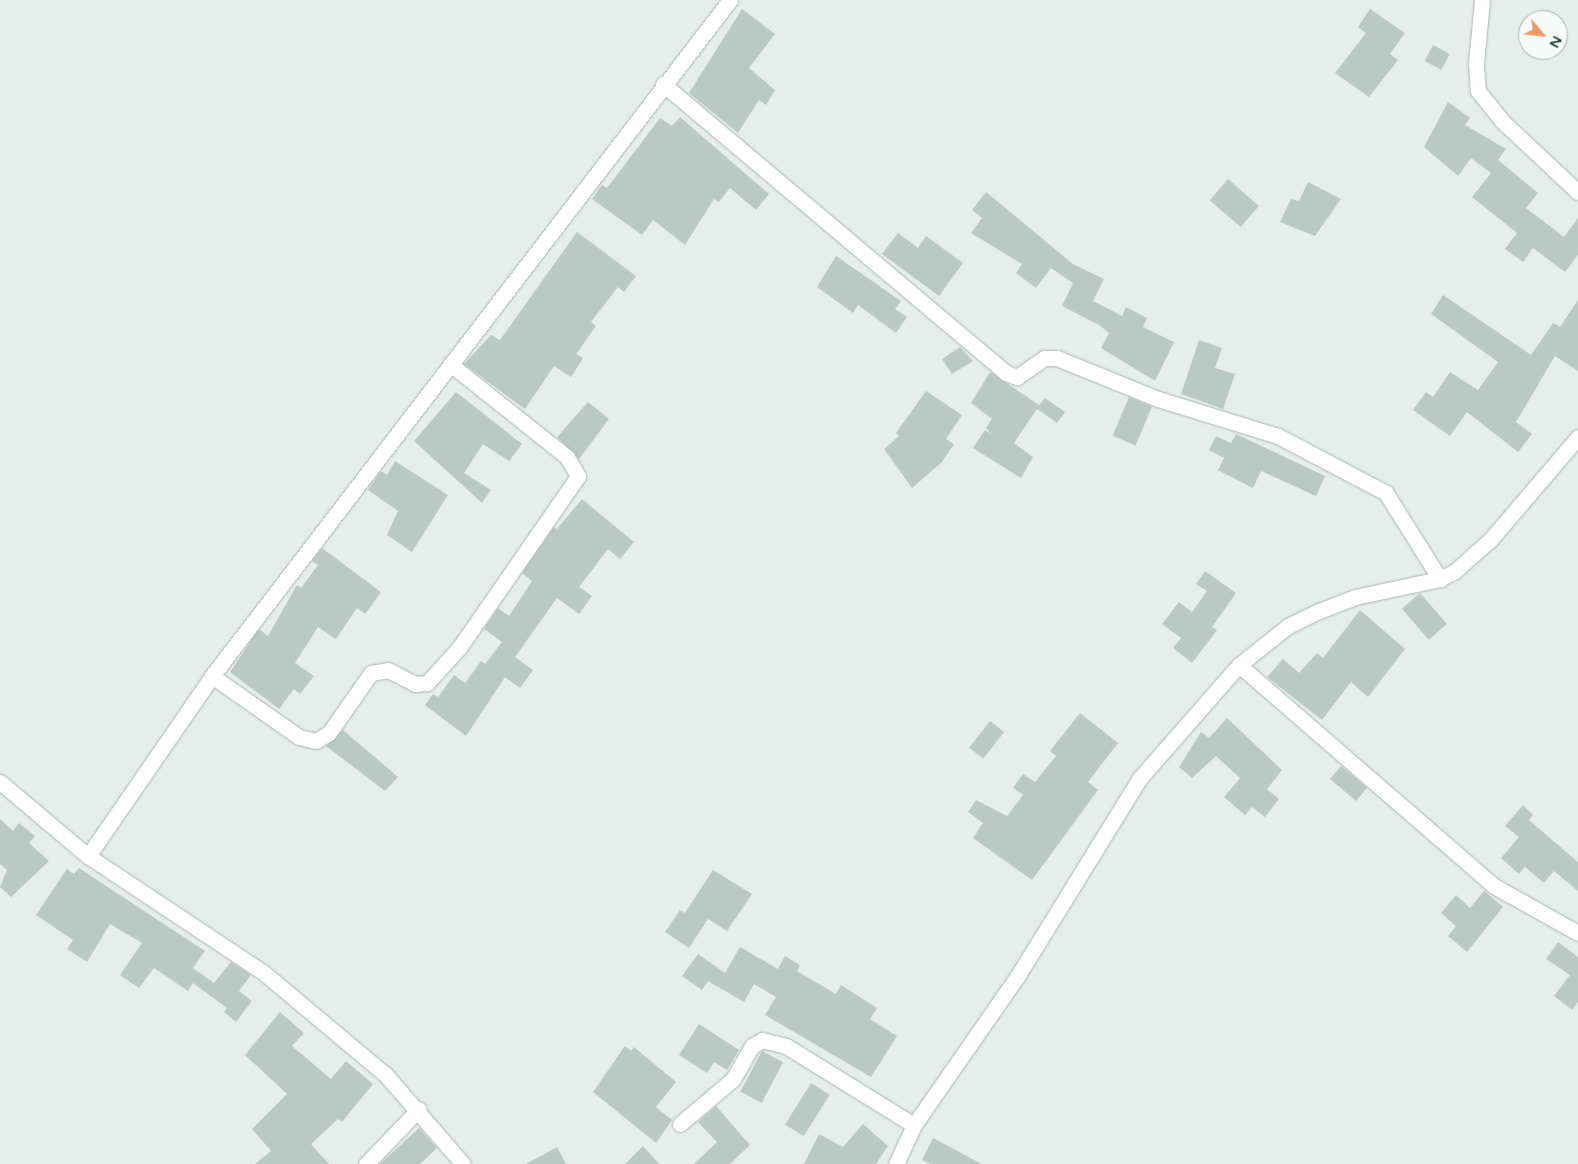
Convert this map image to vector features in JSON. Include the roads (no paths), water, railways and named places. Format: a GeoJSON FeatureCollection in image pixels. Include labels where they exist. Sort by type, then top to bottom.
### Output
{"type":"FeatureCollection","features":[{"type":"Feature","properties":{"kind":"street"},"geometry":{"type":"LineString","coordinates":[[88,856],[212,676],[663,84],[730,0]]}},
{"type":"Feature","properties":{"kind":"street"},"geometry":{"type":"LineString","coordinates":[[1482,0],[1476,64],[1478,92],[1502,122],[1578,192]]}},
{"type":"Feature","properties":{"kind":"street"},"geometry":{"type":"LineString","coordinates":[[663,84],[1006,373],[1017,377],[1044,358],[1057,358],[1158,399],[1294,444],[1386,493],[1440,579]]}},
{"type":"Feature","properties":{"kind":"street"},"geometry":{"type":"LineString","coordinates":[[212,676],[299,737],[316,741],[329,733],[371,673],[388,670],[415,684],[427,683],[459,648],[578,476],[567,457],[450,364]]}},
{"type":"Feature","properties":{"kind":"street"},"geometry":{"type":"LineString","coordinates":[[896,1164],[914,1126],[1017,977],[1140,778],[1239,665],[1288,626],[1319,611],[1355,596],[1440,579],[1491,539],[1578,438]]}},
{"type":"Feature","properties":{"kind":"street"},"geometry":{"type":"LineString","coordinates":[[1239,665],[1494,886],[1578,933]]}},
{"type":"Feature","properties":{"kind":"street"},"geometry":{"type":"LineString","coordinates":[[0,782],[88,856],[264,973],[385,1074],[419,1109],[463,1164]]}},
{"type":"Feature","properties":{"kind":"street"},"geometry":{"type":"LineString","coordinates":[[680,1124],[733,1079],[752,1046],[762,1040],[786,1046],[914,1126]]}},
{"type":"Feature","properties":{"kind":"street"},"geometry":{"type":"LineString","coordinates":[[366,1164],[419,1109]]}}]}
